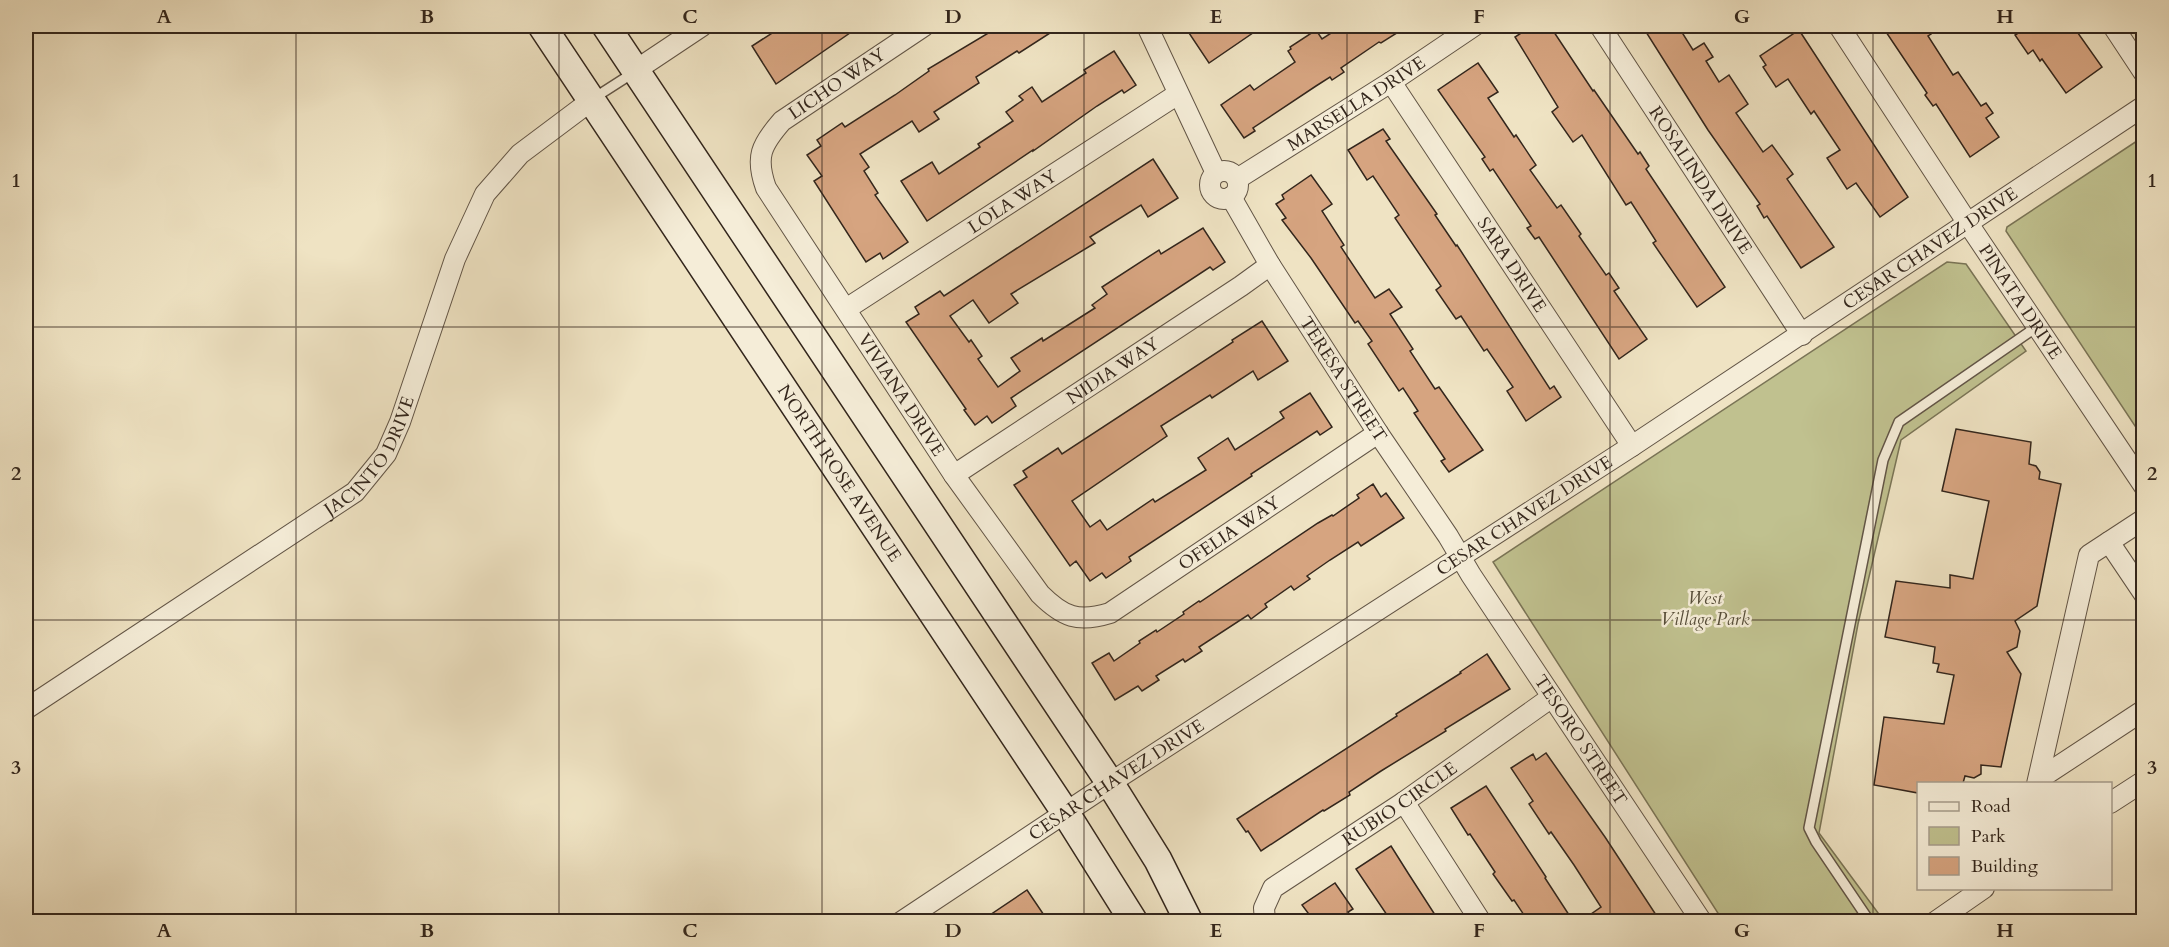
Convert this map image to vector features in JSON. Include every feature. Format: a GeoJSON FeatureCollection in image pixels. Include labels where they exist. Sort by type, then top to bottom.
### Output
{"type":"FeatureCollection","features":[{"type":"Feature","properties":{"kind":"main road","name":"NORTH ROSE AVENUE"},"geometry":{"type":"LineString","coordinates":[[542,26],[1065,812],[1134,921]]}},
{"type":"Feature","properties":{"kind":"main road"},"geometry":{"type":"LineString","coordinates":[[606,26],[1110,783],[1158,860],[1189,921]]}},
{"type":"Feature","properties":{"kind":"street"},"geometry":{"type":"LineString","coordinates":[[636,70],[702,26]]}},
{"type":"Feature","properties":{"kind":"street","name":"LICHO WAY"},"geometry":{"type":"LineString","coordinates":[[761,152],[768,138],[782,121],[924,26]]}},
{"type":"Feature","properties":{"kind":"street"},"geometry":{"type":"LineString","coordinates":[[1147,26],[1216,173],[1210,182],[1212,192],[1222,199],[1234,188]]}},
{"type":"Feature","properties":{"kind":"street","name":"MARSELLA DRIVE"},"geometry":{"type":"LineString","coordinates":[[1234,188],[1474,26]]}},
{"type":"Feature","properties":{"kind":"street","name":"ROSALINDA DRIVE"},"geometry":{"type":"LineString","coordinates":[[1600,26],[1802,335]]}},
{"type":"Feature","properties":{"kind":"street","name":"PINATA DRIVE"},"geometry":{"type":"LineString","coordinates":[[1839,26],[2144,486]]}},
{"type":"Feature","properties":{"kind":"street"},"geometry":{"type":"LineString","coordinates":[[2113,26],[2144,74]]}},
{"type":"Feature","properties":{"kind":"street","name":"SARA DRIVE"},"geometry":{"type":"LineString","coordinates":[[1390,82],[1632,447]]}},
{"type":"Feature","properties":{"kind":"street","name":"LOLA WAY"},"geometry":{"type":"LineString","coordinates":[[846,309],[1178,94]]}},
{"type":"Feature","properties":{"kind":"street","name":"JACINTO DRIVE"},"geometry":{"type":"LineString","coordinates":[[26,709],[355,492],[386,454],[400,422],[455,259],[485,194],[520,154],[592,100]]}},
{"type":"Feature","properties":{"kind":"street","name":"CESAR CHAVEZ DRIVE"},"geometry":{"type":"LineString","coordinates":[[901,921],[1065,812],[1632,447],[2144,106]]}},
{"type":"Feature","properties":{"kind":"street","name":"VIVIANA DRIVE"},"geometry":{"type":"LineString","coordinates":[[761,152],[761,175],[766,189],[954,475],[1040,594],[1057,610],[1074,617]]}},
{"type":"Feature","properties":{"kind":"street","name":"TERESA STREET"},"geometry":{"type":"LineString","coordinates":[[1234,188],[1270,265],[1378,433],[1449,536],[1460,558]]}},
{"type":"Feature","properties":{"kind":"street","name":"NIDIA WAY"},"geometry":{"type":"LineString","coordinates":[[954,475],[1270,265]]}},
{"type":"Feature","properties":{"kind":"street","name":"OFELIA WAY"},"geometry":{"type":"LineString","coordinates":[[1074,617],[1096,618],[1110,613],[1378,433]]}},
{"type":"Feature","properties":{"kind":"street"},"geometry":{"type":"LineString","coordinates":[[2038,781],[2089,555],[2144,519]]}},
{"type":"Feature","properties":{"kind":"street"},"geometry":{"type":"LineString","coordinates":[[2109,542],[2144,594]]}},
{"type":"Feature","properties":{"kind":"street","name":"TESORO STREET"},"geometry":{"type":"LineString","coordinates":[[1460,558],[1702,921]]}},
{"type":"Feature","properties":{"kind":"street","name":"RUBIO CIRCLE"},"geometry":{"type":"LineString","coordinates":[[1265,921],[1264,908],[1273,888],[1404,802],[1552,697]]}},
{"type":"Feature","properties":{"kind":"street"},"geometry":{"type":"LineString","coordinates":[[2038,781],[2144,710]]}},
{"type":"Feature","properties":{"kind":"street"},"geometry":{"type":"LineString","coordinates":[[2112,802],[2144,781]]}},
{"type":"Feature","properties":{"kind":"street"},"geometry":{"type":"LineString","coordinates":[[1404,802],[1481,921]]}},
{"type":"Feature","properties":{"kind":"street"},"geometry":{"type":"LineString","coordinates":[[1935,921],[1981,890]]}},
{"type":"Feature","properties":{"kind":"lane"},"geometry":{"type":"LineString","coordinates":[[592,100],[636,70]]}},
{"type":"Feature","properties":{"kind":"lane"},"geometry":{"type":"LineString","coordinates":[[1870,921],[1816,842],[1809,828],[1883,460],[1899,422],[2038,326]]}},
{"type":"Feature","properties":{"kind":"green space"},"geometry":{"type":"Polygon","coordinates":[[[2143,137],[2144,424],[2137,429],[2006,231],[2007,227],[2143,137]]]}},
{"type":"Feature","properties":{"kind":"green space","name":"West Village Park"},"geometry":{"type":"Polygon","coordinates":[[[1947,262],[1966,264],[2026,351],[1901,440],[1858,624],[1819,833],[1884,921],[1723,921],[1493,562],[1947,262]]]}},
{"type":"Feature","properties":{"kind":"building"},"geometry":{"type":"Polygon","coordinates":[[[783,26],[860,26],[776,84],[752,46],[783,26]]]}},
{"type":"Feature","properties":{"kind":"building"},"geometry":{"type":"Polygon","coordinates":[[[1000,26],[1061,26],[976,77],[979,83],[934,112],[939,119],[919,132],[912,121],[860,154],[869,167],[864,171],[878,193],[875,195],[908,242],[883,259],[880,253],[866,262],[814,181],[822,176],[807,155],[821,146],[817,140],[842,123],[845,127],[895,95],[929,71],[928,69],[1000,26]]]}},
{"type":"Feature","properties":{"kind":"building"},"geometry":{"type":"Polygon","coordinates":[[[1190,26],[1263,26],[1209,63],[1189,33],[1194,30],[1190,26]]]}},
{"type":"Feature","properties":{"kind":"building"},"geometry":{"type":"Polygon","coordinates":[[[1342,26],[1408,26],[1381,43],[1379,42],[1341,68],[1344,72],[1332,80],[1330,77],[1253,128],[1255,131],[1244,138],[1221,105],[1250,85],[1254,90],[1295,62],[1288,51],[1290,47],[1316,30],[1322,39],[1342,26]]]}},
{"type":"Feature","properties":{"kind":"building"},"geometry":{"type":"Polygon","coordinates":[[[1532,26],[1550,26],[1638,154],[1640,152],[1649,166],[1646,169],[1725,287],[1697,307],[1653,243],[1656,241],[1631,202],[1626,205],[1582,135],[1573,142],[1552,112],[1558,107],[1515,37],[1532,26]]]}},
{"type":"Feature","properties":{"kind":"building"},"geometry":{"type":"Polygon","coordinates":[[[1655,26],[1678,26],[1693,50],[1704,43],[1713,57],[1706,61],[1719,82],[1729,75],[1748,104],[1736,113],[1763,152],[1772,145],[1793,174],[1787,179],[1834,247],[1801,268],[1767,216],[1764,218],[1757,206],[1760,204],[1708,130],[1646,32],[1655,26]]]}},
{"type":"Feature","properties":{"kind":"building"},"geometry":{"type":"Polygon","coordinates":[[[1882,26],[1926,26],[1931,34],[1928,36],[1953,75],[1958,72],[1981,106],[1986,103],[1993,113],[1986,118],[1999,137],[1970,157],[1936,104],[1933,106],[1925,95],[1927,93],[1882,26]]]}},
{"type":"Feature","properties":{"kind":"building"},"geometry":{"type":"Polygon","coordinates":[[[2030,26],[2073,26],[2102,67],[2066,93],[2042,59],[2040,61],[2033,50],[2028,54],[2015,35],[2030,26]]]}},
{"type":"Feature","properties":{"kind":"building"},"geometry":{"type":"Polygon","coordinates":[[[1799,30],[1908,197],[1880,217],[1856,183],[1847,189],[1827,158],[1840,150],[1814,111],[1811,114],[1788,79],[1776,87],[1763,67],[1766,65],[1760,56],[1799,30]]]}},
{"type":"Feature","properties":{"kind":"building"},"geometry":{"type":"Polygon","coordinates":[[[1114,51],[1136,85],[1124,93],[1122,90],[1097,106],[927,221],[901,181],[932,162],[939,174],[980,147],[978,144],[1013,121],[1006,112],[1023,100],[1019,96],[1032,87],[1042,102],[1086,73],[1084,70],[1114,51]]]}},
{"type":"Feature","properties":{"kind":"building"},"geometry":{"type":"Polygon","coordinates":[[[1478,63],[1498,92],[1488,98],[1536,165],[1530,170],[1557,208],[1561,205],[1606,275],[1609,273],[1619,288],[1614,291],[1647,339],[1619,359],[1539,237],[1535,239],[1527,228],[1531,226],[1493,169],[1490,171],[1482,159],[1485,157],[1438,90],[1478,63]]]}},
{"type":"Feature","properties":{"kind":"building"},"geometry":{"type":"Polygon","coordinates":[[[1383,129],[1390,139],[1386,141],[1437,214],[1435,215],[1457,245],[1550,389],[1554,386],[1561,397],[1526,421],[1507,391],[1513,387],[1487,349],[1484,351],[1461,316],[1456,319],[1436,290],[1441,286],[1395,218],[1399,215],[1373,176],[1367,180],[1348,150],[1383,129]]]}},
{"type":"Feature","properties":{"kind":"building"},"geometry":{"type":"Polygon","coordinates":[[[1153,159],[1178,198],[1148,217],[1141,205],[1090,237],[1095,243],[1011,294],[1018,303],[989,323],[973,300],[950,316],[982,356],[978,359],[998,387],[1020,371],[1011,358],[1095,308],[1092,305],[1107,294],[1102,287],[1159,250],[1161,254],[1203,228],[1225,262],[1213,270],[1210,267],[1011,398],[1016,406],[992,423],[987,416],[975,425],[906,322],[919,314],[915,307],[940,291],[944,296],[1153,159]]]}},
{"type":"Feature","properties":{"kind":"building"},"geometry":{"type":"Polygon","coordinates":[[[1311,175],[1332,204],[1322,211],[1344,245],[1341,247],[1375,298],[1389,289],[1402,307],[1390,314],[1413,349],[1410,351],[1435,389],[1439,387],[1483,450],[1449,472],[1441,461],[1445,459],[1414,413],[1418,411],[1403,388],[1399,391],[1368,344],[1372,341],[1358,321],[1355,323],[1282,220],[1286,218],[1276,204],[1284,199],[1282,195],[1311,175]]]}},
{"type":"Feature","properties":{"kind":"building"},"geometry":{"type":"Polygon","coordinates":[[[1262,321],[1288,361],[1258,380],[1253,371],[1212,398],[1210,395],[1161,426],[1167,436],[1072,501],[1090,527],[1100,520],[1107,530],[1153,499],[1155,502],[1206,470],[1198,458],[1228,438],[1235,450],[1284,418],[1280,412],[1310,393],[1332,427],[1320,435],[1317,431],[1251,474],[1252,476],[1129,557],[1131,561],[1106,578],[1102,573],[1090,581],[1076,561],[1070,566],[1014,485],[1027,477],[1023,471],[1058,448],[1062,454],[1262,321]]]}},
{"type":"Feature","properties":{"kind":"building"},"geometry":{"type":"Polygon","coordinates":[[[1956,429],[2031,442],[2029,464],[2036,466],[2040,472],[2039,479],[2061,484],[2037,606],[2015,621],[2020,631],[2017,647],[2007,652],[2021,674],[2001,767],[1981,765],[1981,774],[1974,778],[1965,776],[1963,782],[1917,782],[1917,793],[1874,785],[1884,717],[1944,724],[1954,675],[1937,672],[1939,664],[1933,663],[1935,647],[1885,637],[1896,581],[1950,588],[1950,575],[1973,579],[1989,501],[1942,491],[1956,429]]]}},
{"type":"Feature","properties":{"kind":"building"},"geometry":{"type":"Polygon","coordinates":[[[1373,484],[1381,497],[1386,493],[1404,518],[1361,546],[1358,542],[1330,560],[1307,576],[1310,579],[1294,590],[1291,586],[1265,604],[1267,607],[1251,619],[1248,615],[1199,647],[1202,651],[1185,662],[1183,659],[1156,676],[1159,680],[1142,691],[1138,686],[1115,700],[1092,663],[1109,653],[1114,661],[1140,643],[1139,641],[1184,614],[1183,612],[1199,601],[1318,523],[1333,516],[1359,498],[1357,495],[1373,484]]]}},
{"type":"Feature","properties":{"kind":"building"},"geometry":{"type":"Polygon","coordinates":[[[1487,654],[1510,689],[1445,729],[1446,731],[1349,792],[1350,795],[1261,851],[1237,819],[1397,716],[1396,714],[1487,654]]]}},
{"type":"Feature","properties":{"kind":"building"},"geometry":{"type":"Polygon","coordinates":[[[1546,753],[1660,921],[1581,921],[1601,907],[1551,832],[1549,834],[1529,804],[1533,801],[1511,768],[1533,754],[1536,760],[1546,753]]]}},
{"type":"Feature","properties":{"kind":"building"},"geometry":{"type":"Polygon","coordinates":[[[1486,786],[1573,921],[1528,921],[1493,874],[1495,872],[1451,808],[1486,786]]]}},
{"type":"Feature","properties":{"kind":"building"},"geometry":{"type":"Polygon","coordinates":[[[1391,846],[1439,921],[1391,921],[1356,869],[1391,846]]]}},
{"type":"Feature","properties":{"kind":"building"},"geometry":{"type":"Polygon","coordinates":[[[1335,883],[1353,909],[1348,912],[1354,921],[1314,921],[1302,905],[1335,883]]]}},
{"type":"Feature","properties":{"kind":"building"},"geometry":{"type":"Polygon","coordinates":[[[1027,890],[1048,921],[981,921],[1027,890]]]}}]}
